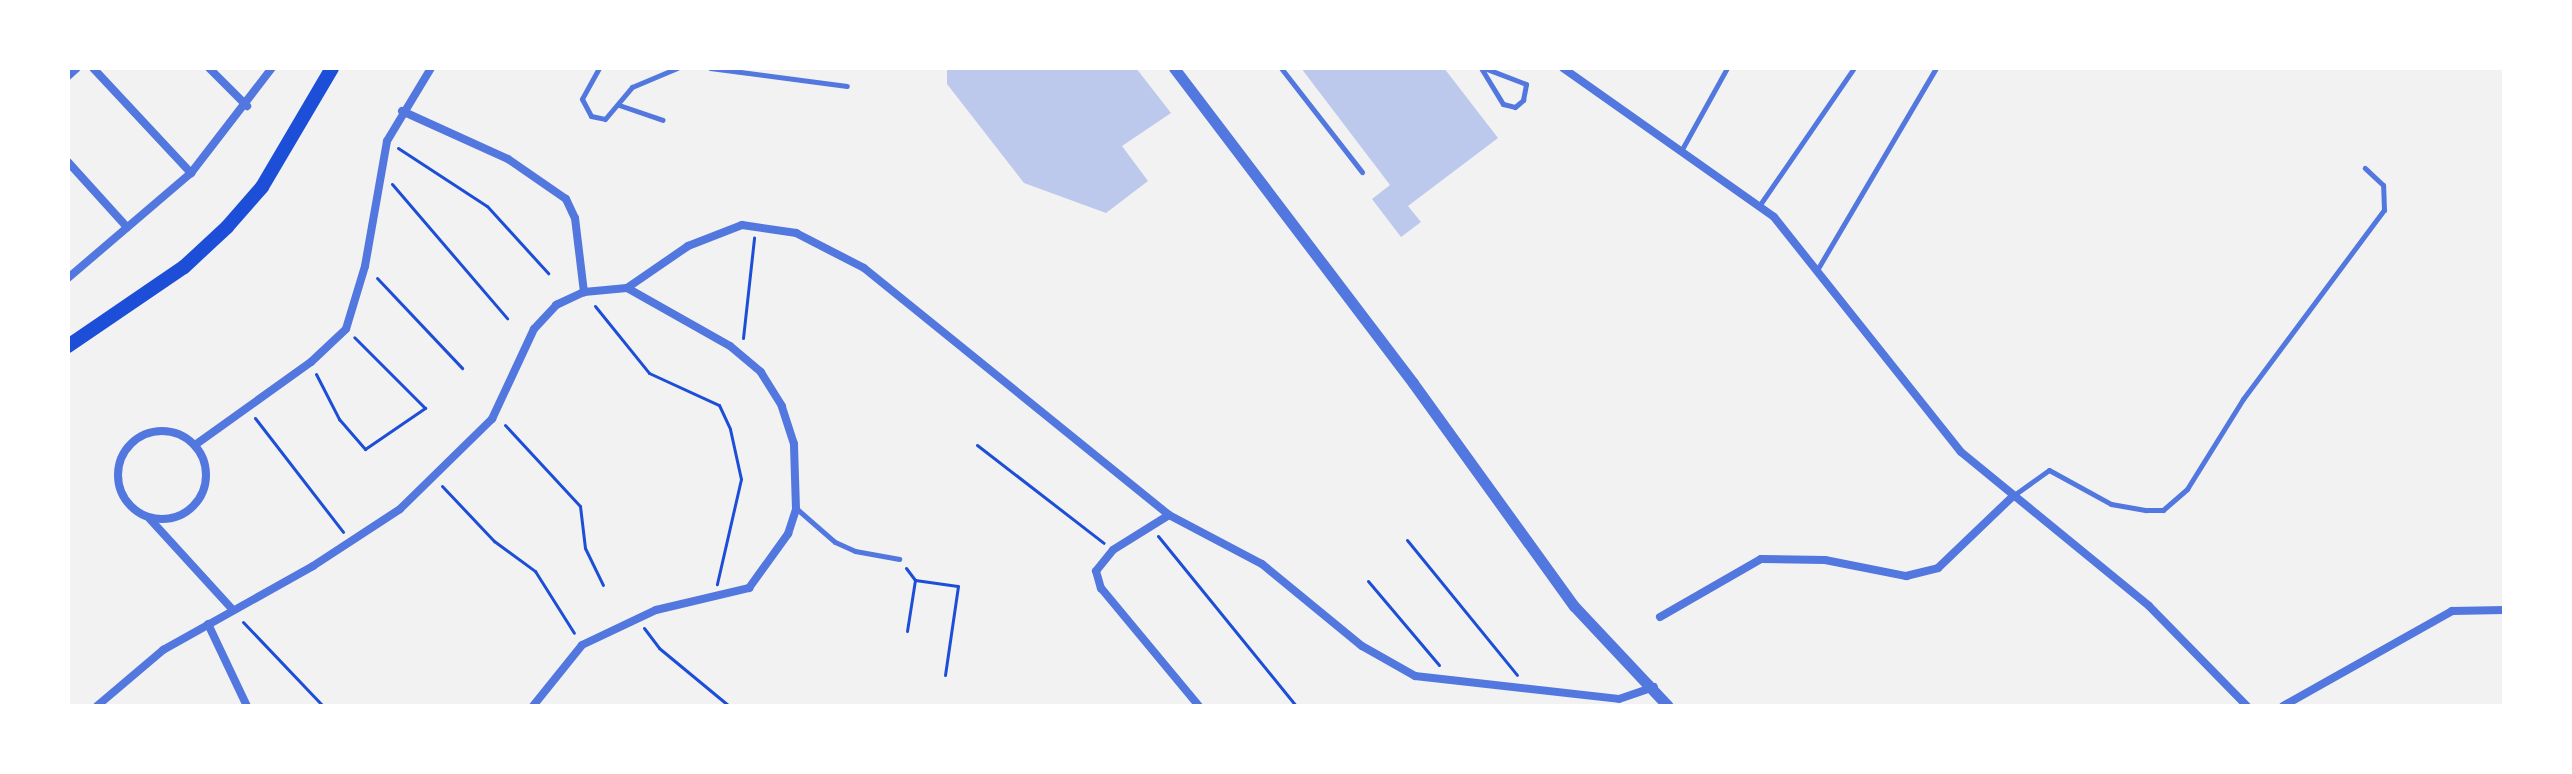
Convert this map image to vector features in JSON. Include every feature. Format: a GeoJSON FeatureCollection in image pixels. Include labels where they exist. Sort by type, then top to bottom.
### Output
{"type":"FeatureCollection","features":[{"type":"Feature","properties":{"kind":"main road"},"geometry":{"type":"LineString","coordinates":[[68,346],[184,267],[227,227],[262,187],[332,68]]}},
{"type":"Feature","properties":{"kind":"street"},"geometry":{"type":"LineString","coordinates":[[68,76],[77,68]]}},
{"type":"Feature","properties":{"kind":"street"},"geometry":{"type":"LineString","coordinates":[[93,68],[191,173]]}},
{"type":"Feature","properties":{"kind":"street"},"geometry":{"type":"LineString","coordinates":[[209,68],[247,106]]}},
{"type":"Feature","properties":{"kind":"street"},"geometry":{"type":"LineString","coordinates":[[68,278],[191,173],[247,106],[272,68]]}},
{"type":"Feature","properties":{"kind":"street"},"geometry":{"type":"LineString","coordinates":[[195,445],[311,362],[346,329],[365,266],[387,141],[402,111],[431,68]]}},
{"type":"Feature","properties":{"kind":"street"},"geometry":{"type":"LineString","coordinates":[[1174,68],[1413,383],[1556,583],[1654,687],[1668,706]]}},
{"type":"Feature","properties":{"kind":"street"},"geometry":{"type":"LineString","coordinates":[[1563,68],[1759,206],[1817,270],[1961,452],[2149,606],[2247,706]]}},
{"type":"Feature","properties":{"kind":"street"},"geometry":{"type":"LineString","coordinates":[[402,111],[508,159],[566,199],[575,218],[584,292]]}},
{"type":"Feature","properties":{"kind":"street"},"geometry":{"type":"LineString","coordinates":[[68,162],[127,227]]}},
{"type":"Feature","properties":{"kind":"street"},"geometry":{"type":"LineString","coordinates":[[97,706],[163,650],[400,509],[494,413],[534,329],[556,305],[584,292],[627,288],[688,246],[742,225],[796,233],[864,268],[1169,515],[1262,564],[1362,646],[1415,676],[1454,683],[1619,699],[1654,687]]}},
{"type":"Feature","properties":{"kind":"street"},"geometry":{"type":"LineString","coordinates":[[533,706],[582,645],[637,618],[749,588],[788,534],[796,509],[794,444],[782,406],[761,372],[742,356],[627,288]]}},
{"type":"Feature","properties":{"kind":"street"},"geometry":{"type":"LineString","coordinates":[[149,518],[178,517],[200,499],[207,471],[195,445],[172,431],[145,434],[124,451],[117,477],[120,490],[127,502],[149,518],[232,609]]}},
{"type":"Feature","properties":{"kind":"street"},"geometry":{"type":"LineString","coordinates":[[1660,617],[1761,559],[1825,560],[1906,576],[1938,568],[2013,496]]}},
{"type":"Feature","properties":{"kind":"street"},"geometry":{"type":"LineString","coordinates":[[1169,515],[1113,550],[1096,571],[1101,588],[1199,706]]}},
{"type":"Feature","properties":{"kind":"street"},"geometry":{"type":"LineString","coordinates":[[2283,706],[2452,611],[2504,610]]}},
{"type":"Feature","properties":{"kind":"street"},"geometry":{"type":"LineString","coordinates":[[208,624],[247,706]]}},
{"type":"Feature","properties":{"kind":"lane"},"geometry":{"type":"LineString","coordinates":[[599,68],[584,91],[584,110],[605,119],[632,87],[677,68]]}},
{"type":"Feature","properties":{"kind":"lane"},"geometry":{"type":"LineString","coordinates":[[710,68],[847,86]]}},
{"type":"Feature","properties":{"kind":"lane"},"geometry":{"type":"LineString","coordinates":[[1281,68],[1362,172]]}},
{"type":"Feature","properties":{"kind":"lane"},"geometry":{"type":"LineString","coordinates":[[1482,68],[1526,84],[1523,100],[1515,107],[1503,104],[1482,68]]}},
{"type":"Feature","properties":{"kind":"lane"},"geometry":{"type":"LineString","coordinates":[[1681,151],[1727,68]]}},
{"type":"Feature","properties":{"kind":"lane"},"geometry":{"type":"LineString","coordinates":[[1759,206],[1854,68]]}},
{"type":"Feature","properties":{"kind":"lane"},"geometry":{"type":"LineString","coordinates":[[1817,270],[1936,68]]}},
{"type":"Feature","properties":{"kind":"lane"},"geometry":{"type":"LineString","coordinates":[[619,105],[663,120]]}},
{"type":"Feature","properties":{"kind":"lane"},"geometry":{"type":"LineString","coordinates":[[2013,496],[2049,470],[2111,504],[2146,510],[2163,510],[2187,489],[2243,399],[2384,210],[2383,185],[2365,168]]}},
{"type":"Feature","properties":{"kind":"lane"},"geometry":{"type":"LineString","coordinates":[[796,509],[845,547],[899,559]]}},
{"type":"Feature","properties":{"kind":"path"},"geometry":{"type":"LineString","coordinates":[[387,141],[487,206],[548,273]]}},
{"type":"Feature","properties":{"kind":"path"},"geometry":{"type":"LineString","coordinates":[[383,173],[507,318]]}},
{"type":"Feature","properties":{"kind":"path"},"geometry":{"type":"LineString","coordinates":[[742,356],[756,226]]}},
{"type":"Feature","properties":{"kind":"path"},"geometry":{"type":"LineString","coordinates":[[365,266],[462,368]]}},
{"type":"Feature","properties":{"kind":"path"},"geometry":{"type":"LineString","coordinates":[[584,292],[649,373],[719,405],[730,429],[741,479],[713,599]]}},
{"type":"Feature","properties":{"kind":"path"},"geometry":{"type":"LineString","coordinates":[[311,362],[339,419],[365,449],[425,408],[346,329]]}},
{"type":"Feature","properties":{"kind":"path"},"geometry":{"type":"LineString","coordinates":[[248,408],[348,541]]}},
{"type":"Feature","properties":{"kind":"path"},"geometry":{"type":"LineString","coordinates":[[494,413],[580,506],[585,548],[603,585]]}},
{"type":"Feature","properties":{"kind":"path"},"geometry":{"type":"LineString","coordinates":[[977,445],[1113,550]]}},
{"type":"Feature","properties":{"kind":"path"},"geometry":{"type":"LineString","coordinates":[[434,477],[494,541],[535,571],[582,645]]}},
{"type":"Feature","properties":{"kind":"path"},"geometry":{"type":"LineString","coordinates":[[1151,527],[1296,706]]}},
{"type":"Feature","properties":{"kind":"path"},"geometry":{"type":"LineString","coordinates":[[1407,540],[1530,690]]}},
{"type":"Feature","properties":{"kind":"path"},"geometry":{"type":"LineString","coordinates":[[899,559],[915,580],[958,586],[945,675]]}},
{"type":"Feature","properties":{"kind":"path"},"geometry":{"type":"LineString","coordinates":[[907,631],[915,580]]}},
{"type":"Feature","properties":{"kind":"path"},"geometry":{"type":"LineString","coordinates":[[1368,581],[1454,683]]}},
{"type":"Feature","properties":{"kind":"path"},"geometry":{"type":"LineString","coordinates":[[232,609],[323,706]]}},
{"type":"Feature","properties":{"kind":"path"},"geometry":{"type":"LineString","coordinates":[[637,618],[659,648],[729,706]]}},
{"type":"Feature","properties":{"kind":"building"},"geometry":{"type":"Polygon","coordinates":[[[947,68],[1136,68],[1171,113],[1122,146],[1148,181],[1106,213],[1024,183],[947,84],[947,68]]]}},
{"type":"Feature","properties":{"kind":"building"},"geometry":{"type":"Polygon","coordinates":[[[1301,68],[1444,68],[1498,138],[1408,206],[1421,222],[1401,237],[1372,199],[1390,185],[1301,68]]]}}]}
